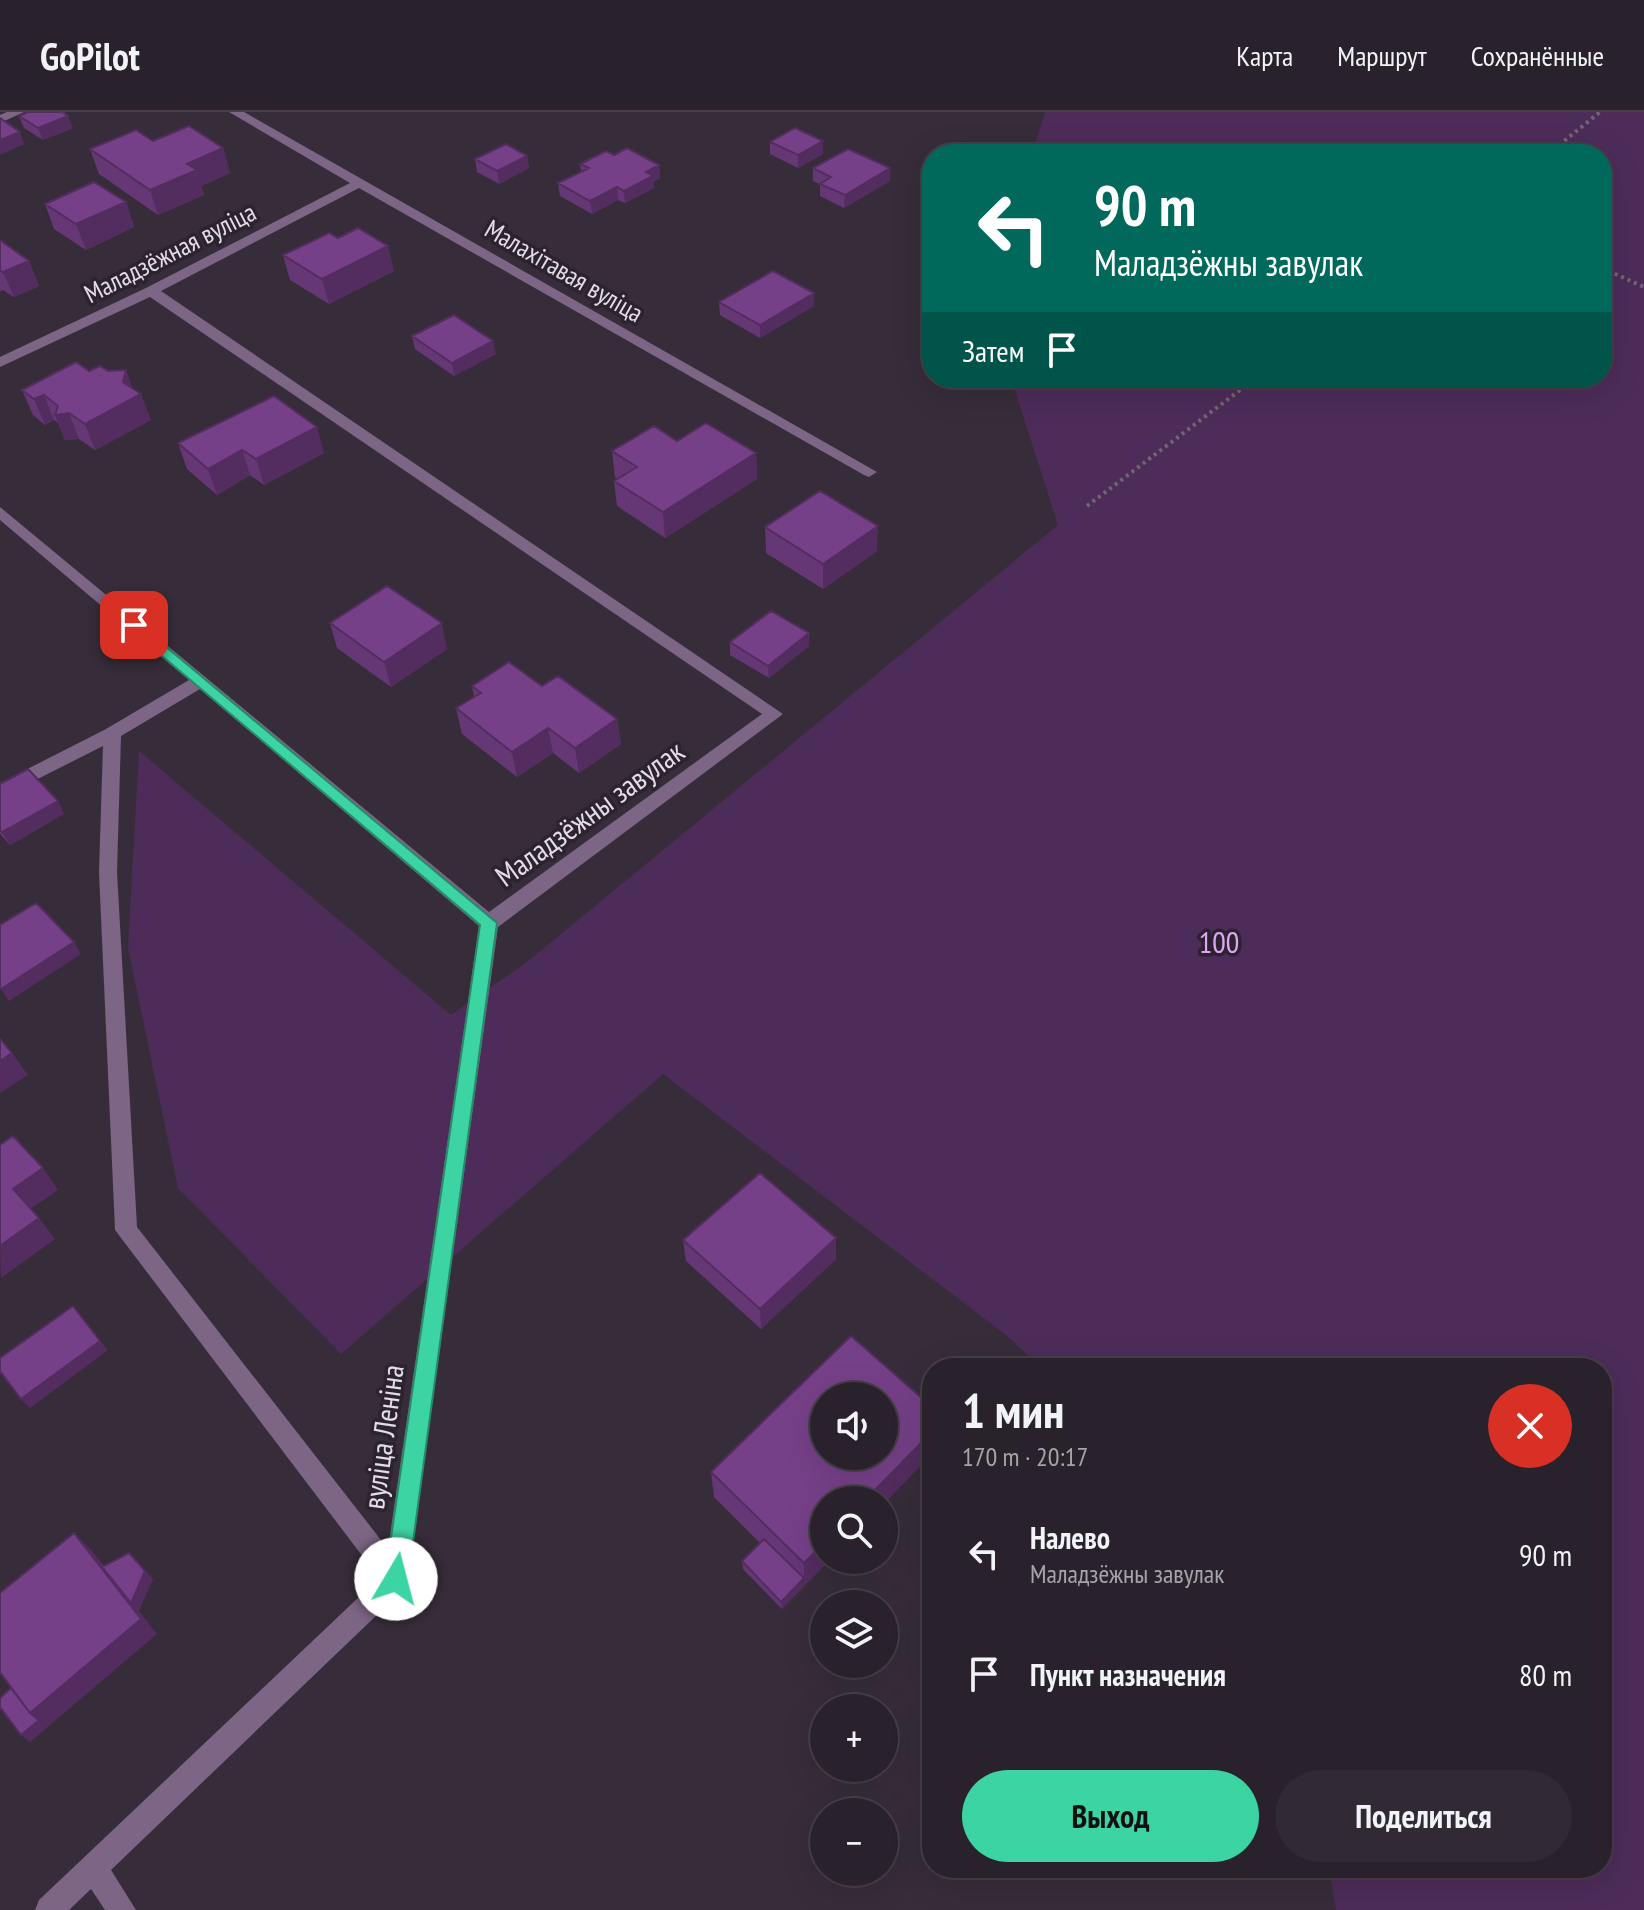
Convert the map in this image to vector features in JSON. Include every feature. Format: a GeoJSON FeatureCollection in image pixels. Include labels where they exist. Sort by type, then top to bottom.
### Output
{"type":"FeatureCollection","features":[{"type":"Feature","properties":{"kind":"street"},"geometry":{"type":"LineString","coordinates":[[0,119],[18,112]]}},
{"type":"Feature","properties":{"kind":"street","name":"Малахітавая вуліца"},"geometry":{"type":"LineString","coordinates":[[235,112],[869,472]]}},
{"type":"Feature","properties":{"kind":"street","name":"Маладзёжная вуліца"},"geometry":{"type":"LineString","coordinates":[[0,363],[151,291],[361,182]]}},
{"type":"Feature","properties":{"kind":"street","name":"Маладзёжны завулак"},"geometry":{"type":"LineString","coordinates":[[0,512],[489,923],[774,714],[151,291]]}},
{"type":"Feature","properties":{"kind":"street"},"geometry":{"type":"LineString","coordinates":[[0,791],[112,733],[201,681]]}},
{"type":"Feature","properties":{"kind":"street"},"geometry":{"type":"LineString","coordinates":[[49,1910],[396,1579],[126,1230],[108,872],[112,733]]}},
{"type":"Feature","properties":{"kind":"street","name":"вуліца Леніна"},"geometry":{"type":"LineString","coordinates":[[396,1579],[489,923]]}},
{"type":"Feature","properties":{"kind":"street"},"geometry":{"type":"LineString","coordinates":[[94,1870],[122,1910]]}},
{"type":"Feature","properties":{"kind":"path"},"geometry":{"type":"LineString","coordinates":[[1560,144],[1600,112]]}},
{"type":"Feature","properties":{"kind":"path"},"geometry":{"type":"LineString","coordinates":[[1612,273],[1644,287]]}},
{"type":"Feature","properties":{"kind":"path"},"geometry":{"type":"LineString","coordinates":[[1087,506],[1243,388]]}},
{"type":"Feature","properties":{"kind":"green space","name":"100"},"geometry":{"type":"Polygon","coordinates":[[[1045,112],[1644,112],[1644,1910],[1336,1910],[1331,1878],[1612,1878],[1612,1358],[1031,1358],[1006,1335],[663,1074],[341,1354],[178,1188],[128,948],[139,751],[451,1015],[527,962],[1058,525],[1014,388],[1612,388],[1612,144],[1035,144],[1045,112]]]}},
{"type":"Feature","properties":{"kind":"building"},"geometry":{"type":"Polygon","coordinates":[[[28,112],[63,112],[68,116],[38,128],[19,116],[28,112]]]}},
{"type":"Feature","properties":{"kind":"building"},"geometry":{"type":"Polygon","coordinates":[[[0,118],[20,132],[0,140],[0,118]]]}},
{"type":"Feature","properties":{"kind":"building"},"geometry":{"type":"Polygon","coordinates":[[[189,126],[223,148],[187,164],[197,170],[150,190],[90,149],[136,130],[153,141],[189,126]]]}},
{"type":"Feature","properties":{"kind":"building"},"geometry":{"type":"Polygon","coordinates":[[[795,128],[823,141],[798,155],[770,142],[795,128]]]}},
{"type":"Feature","properties":{"kind":"building"},"geometry":{"type":"Polygon","coordinates":[[[506,144],[527,156],[497,171],[475,159],[506,144]]]}},
{"type":"Feature","properties":{"kind":"building"},"geometry":{"type":"Polygon","coordinates":[[[627,148],[659,165],[646,172],[653,176],[624,191],[617,187],[590,201],[558,183],[589,168],[580,164],[606,151],[614,155],[627,148]]]}},
{"type":"Feature","properties":{"kind":"building"},"geometry":{"type":"Polygon","coordinates":[[[848,149],[890,168],[845,195],[820,184],[831,177],[813,168],[848,149]]]}},
{"type":"Feature","properties":{"kind":"building"},"geometry":{"type":"Polygon","coordinates":[[[94,182],[126,202],[76,224],[45,204],[94,182]]]}},
{"type":"Feature","properties":{"kind":"building"},"geometry":{"type":"Polygon","coordinates":[[[358,228],[388,246],[322,279],[283,255],[329,233],[338,238],[358,228]]]}},
{"type":"Feature","properties":{"kind":"building"},"geometry":{"type":"Polygon","coordinates":[[[0,240],[29,261],[3,272],[0,270],[0,240]]]}},
{"type":"Feature","properties":{"kind":"building"},"geometry":{"type":"Polygon","coordinates":[[[773,271],[814,293],[760,325],[719,302],[773,271]]]}},
{"type":"Feature","properties":{"kind":"building"},"geometry":{"type":"Polygon","coordinates":[[[454,315],[493,341],[452,363],[412,336],[454,315]]]}},
{"type":"Feature","properties":{"kind":"building"},"geometry":{"type":"Polygon","coordinates":[[[76,362],[89,371],[100,366],[108,371],[126,370],[123,382],[141,394],[85,424],[69,413],[55,415],[58,406],[44,395],[34,399],[22,390],[76,362]]]}},
{"type":"Feature","properties":{"kind":"building"},"geometry":{"type":"Polygon","coordinates":[[[274,396],[317,427],[256,459],[242,450],[208,469],[178,443],[274,396]]]}},
{"type":"Feature","properties":{"kind":"building"},"geometry":{"type":"Polygon","coordinates":[[[706,423],[756,453],[663,512],[614,481],[637,467],[612,451],[654,426],[677,441],[706,423]]]}},
{"type":"Feature","properties":{"kind":"building"},"geometry":{"type":"Polygon","coordinates":[[[820,491],[878,526],[823,564],[765,527],[820,491]]]}},
{"type":"Feature","properties":{"kind":"building"},"geometry":{"type":"Polygon","coordinates":[[[387,586],[442,623],[384,662],[330,623],[387,586]]]}},
{"type":"Feature","properties":{"kind":"building"},"geometry":{"type":"Polygon","coordinates":[[[771,611],[809,633],[768,666],[730,642],[771,611]]]}},
{"type":"Feature","properties":{"kind":"building"},"geometry":{"type":"Polygon","coordinates":[[[509,662],[542,686],[558,676],[617,719],[575,748],[548,728],[512,752],[456,708],[481,693],[472,686],[509,662]]]}},
{"type":"Feature","properties":{"kind":"building"},"geometry":{"type":"Polygon","coordinates":[[[28,769],[58,801],[2,832],[0,784],[28,769]]]}},
{"type":"Feature","properties":{"kind":"building"},"geometry":{"type":"Polygon","coordinates":[[[36,903],[74,942],[1,989],[0,925],[36,903]]]}},
{"type":"Feature","properties":{"kind":"building"},"geometry":{"type":"Polygon","coordinates":[[[0,1039],[12,1053],[0,1061],[0,1039]]]}},
{"type":"Feature","properties":{"kind":"building"},"geometry":{"type":"Polygon","coordinates":[[[13,1136],[43,1168],[13,1189],[39,1218],[0,1246],[0,1145],[13,1136]]]}},
{"type":"Feature","properties":{"kind":"building"},"geometry":{"type":"Polygon","coordinates":[[[760,1173],[836,1238],[760,1309],[683,1240],[760,1173]]]}},
{"type":"Feature","properties":{"kind":"building"},"geometry":{"type":"Polygon","coordinates":[[[73,1306],[100,1341],[21,1399],[0,1371],[0,1358],[73,1306]]]}},
{"type":"Feature","properties":{"kind":"building"},"geometry":{"type":"Polygon","coordinates":[[[851,1336],[922,1398],[922,1442],[898,1467],[898,1382],[810,1382],[810,1470],[895,1470],[879,1486],[810,1486],[810,1557],[804,1563],[711,1472],[851,1336]]]}},
{"type":"Feature","properties":{"kind":"building"},"geometry":{"type":"Polygon","coordinates":[[[74,1533],[141,1619],[30,1713],[0,1672],[0,1593],[74,1533]]]}},
{"type":"Feature","properties":{"kind":"building"},"geometry":{"type":"Polygon","coordinates":[[[764,1539],[804,1578],[781,1602],[742,1561],[764,1539]]]}},
{"type":"Feature","properties":{"kind":"building"},"geometry":{"type":"Polygon","coordinates":[[[129,1553],[145,1571],[131,1603],[102,1567],[129,1553]]]}},
{"type":"Feature","properties":{"kind":"building"},"geometry":{"type":"Polygon","coordinates":[[[11,1688],[39,1720],[21,1735],[0,1707],[0,1698],[11,1688]]]}},
{"type":"Feature","properties":{"kind":"route"},"geometry":{"type":"LineString","coordinates":[[134,625],[489,923],[396,1579]]}}]}
